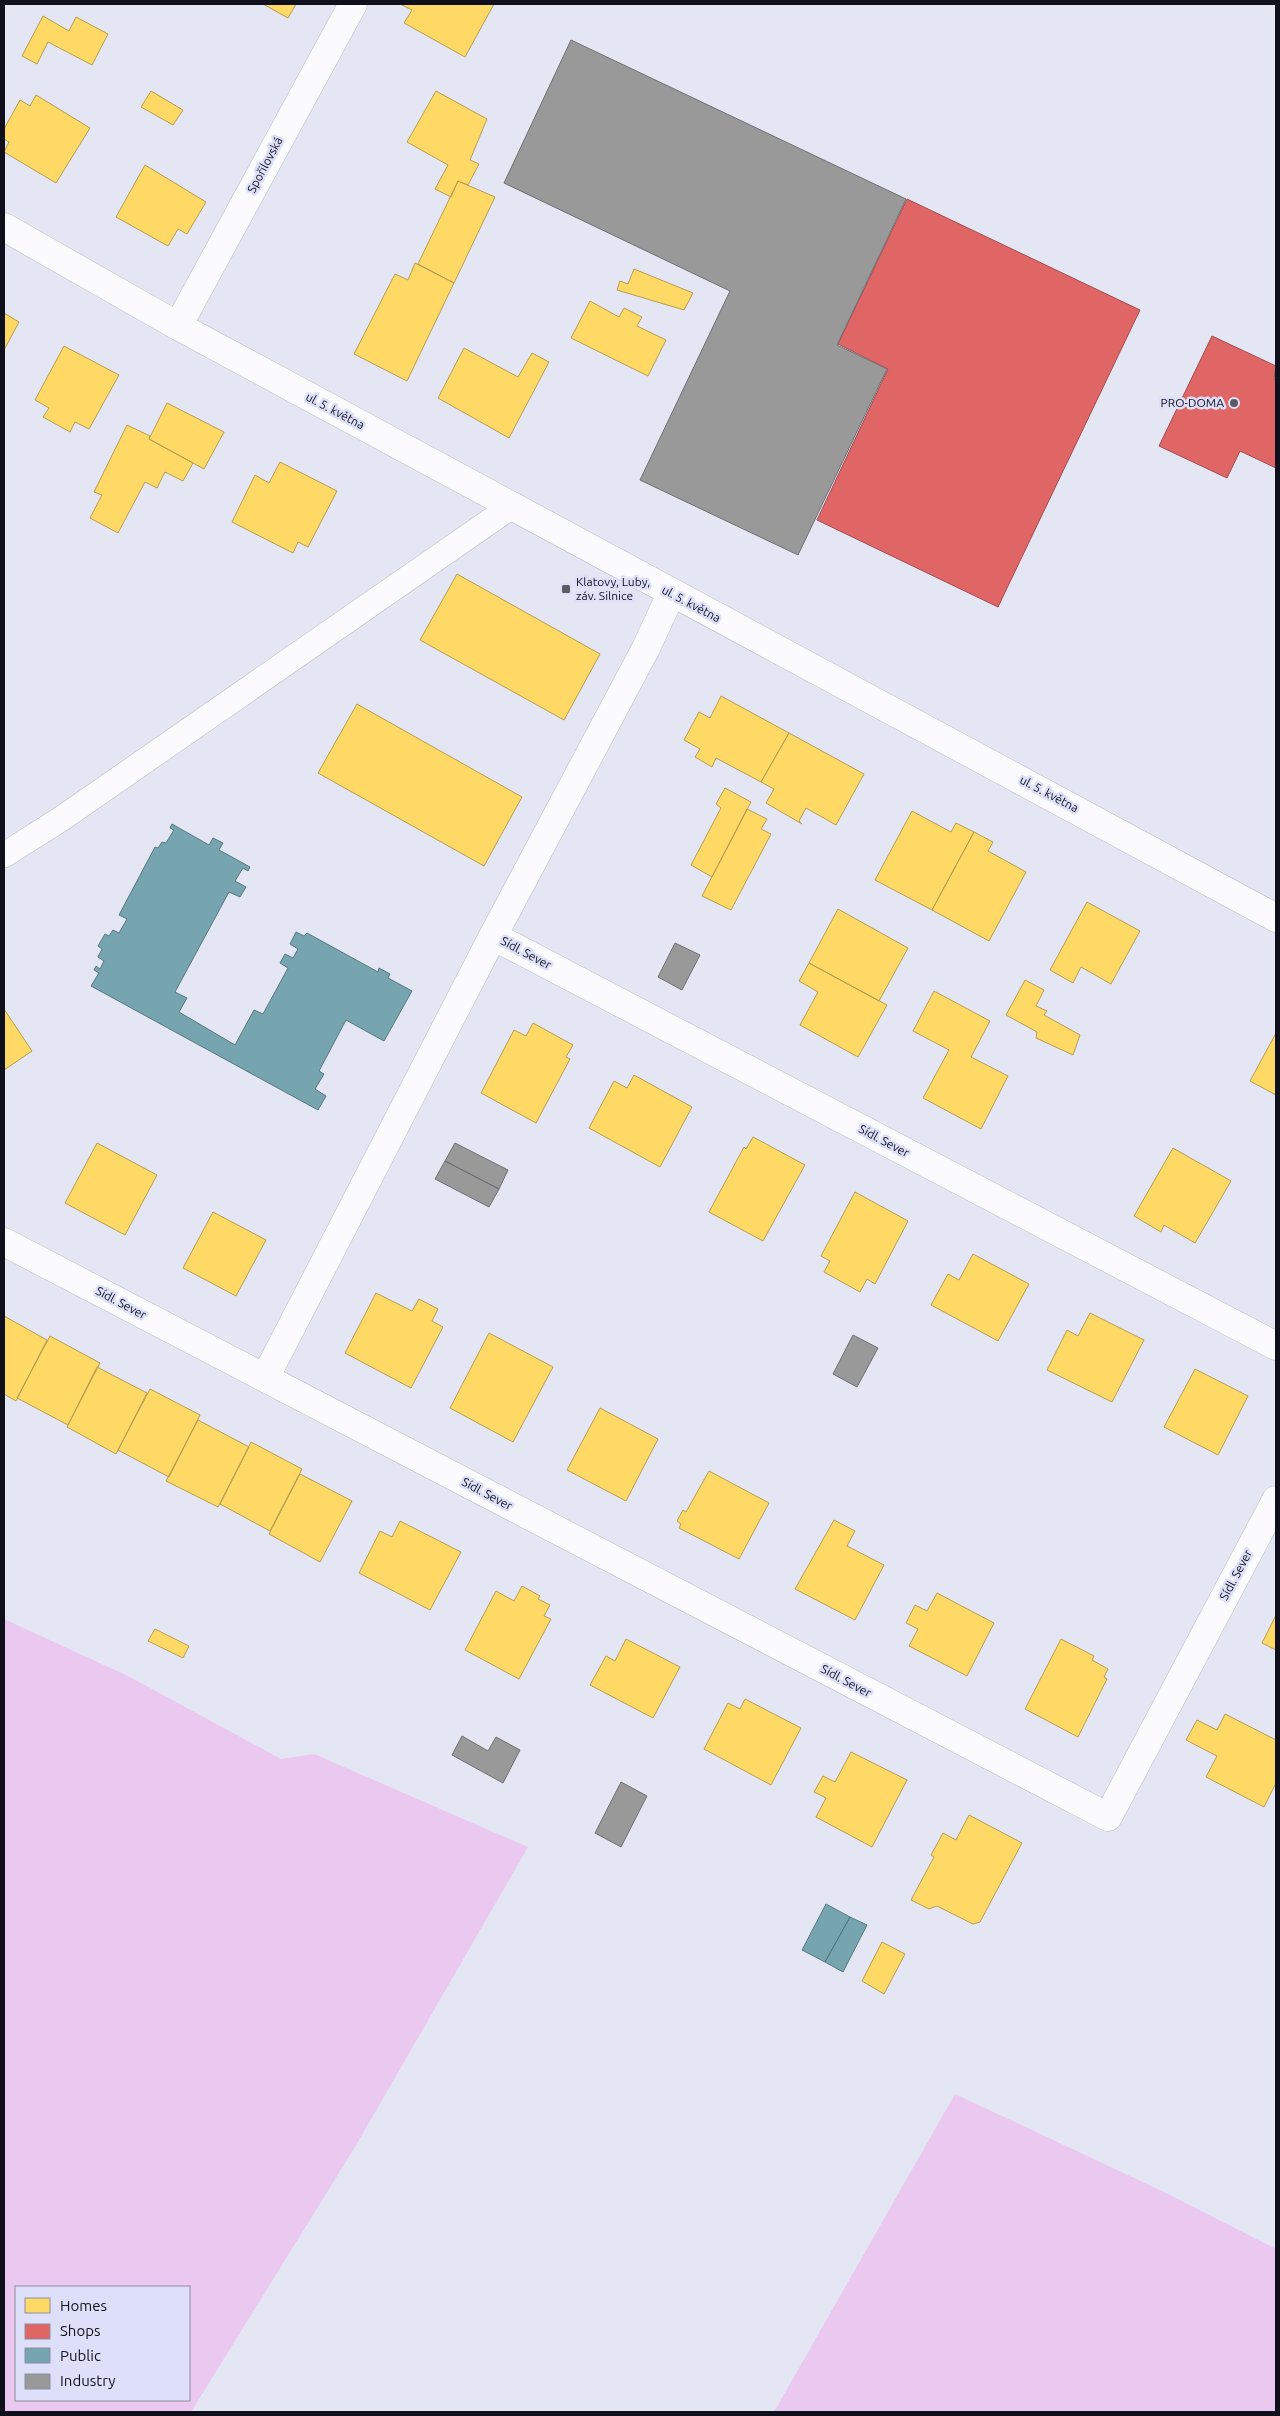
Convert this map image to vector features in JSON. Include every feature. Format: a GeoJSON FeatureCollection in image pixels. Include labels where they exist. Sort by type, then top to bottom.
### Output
{"type":"FeatureCollection","features":[{"type":"Feature","properties":{"kind":"street","name":"Spořilovská"},"geometry":{"type":"LineString","coordinates":[[178,326],[353,4]]}},
{"type":"Feature","properties":{"kind":"street","name":"ul. 5. května"},"geometry":{"type":"LineString","coordinates":[[4,227],[178,326],[671,594],[1276,918]]}},
{"type":"Feature","properties":{"kind":"street","name":"Sídl. Sever"},"geometry":{"type":"LineString","coordinates":[[265,1378],[493,936],[646,648],[671,594]]}},
{"type":"Feature","properties":{"kind":"street","name":"Sídl. Sever"},"geometry":{"type":"LineString","coordinates":[[493,936],[1276,1346]]}},
{"type":"Feature","properties":{"kind":"street","name":"Sídl. Sever"},"geometry":{"type":"LineString","coordinates":[[4,1242],[1108,1817],[1276,1500]]}},
{"type":"Feature","properties":{"kind":"lane"},"geometry":{"type":"LineString","coordinates":[[4,855],[61,819],[512,506]]}},
{"type":"Feature","properties":{"kind":"shaded area"},"geometry":{"type":"Polygon","coordinates":[[[4,1619],[130,1677],[281,1759],[314,1754],[528,1847],[355,2147],[191,2412],[4,2412],[4,1619]]]}},
{"type":"Feature","properties":{"kind":"shaded area"},"geometry":{"type":"Polygon","coordinates":[[[955,2094],[1164,2192],[1276,2249],[1276,2412],[774,2412],[955,2094]]]}},
{"type":"Feature","properties":{"kind":"building: Homes"},"geometry":{"type":"Polygon","coordinates":[[[263,4],[296,4],[288,18],[263,4]]]}},
{"type":"Feature","properties":{"kind":"building: Homes"},"geometry":{"type":"Polygon","coordinates":[[[400,4],[494,4],[465,57],[404,23],[412,10],[400,4]]]}},
{"type":"Feature","properties":{"kind":"building: Homes"},"geometry":{"type":"Polygon","coordinates":[[[43,16],[69,31],[76,17],[108,34],[92,65],[48,42],[37,64],[22,56],[43,16]]]}},
{"type":"Feature","properties":{"kind":"building: Homes"},"geometry":{"type":"Polygon","coordinates":[[[151,91],[183,110],[173,125],[141,107],[151,91]]]}},
{"type":"Feature","properties":{"kind":"building: Homes"},"geometry":{"type":"Polygon","coordinates":[[[436,91],[487,119],[470,160],[479,164],[468,185],[458,181],[451,197],[435,189],[448,165],[407,142],[436,91]]]}},
{"type":"Feature","properties":{"kind":"building: Homes"},"geometry":{"type":"Polygon","coordinates":[[[36,95],[90,128],[56,183],[4,152],[9,142],[4,139],[4,129],[20,100],[30,106],[36,95]]]}},
{"type":"Feature","properties":{"kind":"building: Homes"},"geometry":{"type":"Polygon","coordinates":[[[145,165],[206,202],[187,234],[178,229],[168,246],[116,217],[145,165]]]}},
{"type":"Feature","properties":{"kind":"building: Homes"},"geometry":{"type":"Polygon","coordinates":[[[458,181],[495,197],[454,283],[418,264],[458,181]]]}},
{"type":"Feature","properties":{"kind":"building: Homes"},"geometry":{"type":"Polygon","coordinates":[[[415,263],[454,283],[407,381],[354,354],[395,274],[408,280],[415,263]]]}},
{"type":"Feature","properties":{"kind":"building: Homes"},"geometry":{"type":"Polygon","coordinates":[[[634,269],[693,293],[684,310],[617,290],[620,281],[628,284],[634,269]]]}},
{"type":"Feature","properties":{"kind":"building: Homes"},"geometry":{"type":"Polygon","coordinates":[[[590,301],[619,317],[624,308],[642,317],[637,326],[666,340],[648,376],[571,338],[590,301]]]}},
{"type":"Feature","properties":{"kind":"building: Homes"},"geometry":{"type":"Polygon","coordinates":[[[4,313],[19,322],[4,350],[4,313]]]}},
{"type":"Feature","properties":{"kind":"building: Homes"},"geometry":{"type":"Polygon","coordinates":[[[64,346],[119,375],[89,429],[75,422],[70,432],[43,417],[49,408],[35,400],[64,346]]]}},
{"type":"Feature","properties":{"kind":"building: Homes"},"geometry":{"type":"Polygon","coordinates":[[[464,348],[518,377],[532,353],[549,362],[509,438],[438,398],[464,348]]]}},
{"type":"Feature","properties":{"kind":"building: Homes"},"geometry":{"type":"Polygon","coordinates":[[[167,403],[224,432],[204,469],[149,439],[167,403]]]}},
{"type":"Feature","properties":{"kind":"building: Homes"},"geometry":{"type":"Polygon","coordinates":[[[127,425],[150,436],[149,439],[193,463],[183,481],[165,472],[157,488],[145,482],[118,533],[90,518],[102,495],[94,492],[127,425]]]}},
{"type":"Feature","properties":{"kind":"building: Homes"},"geometry":{"type":"Polygon","coordinates":[[[280,462],[337,491],[308,547],[298,542],[293,553],[232,522],[255,475],[269,483],[280,462]]]}},
{"type":"Feature","properties":{"kind":"building: Homes"},"geometry":{"type":"Polygon","coordinates":[[[457,574],[600,654],[564,720],[420,640],[457,574]]]}},
{"type":"Feature","properties":{"kind":"building: Homes"},"geometry":{"type":"Polygon","coordinates":[[[721,696],[789,733],[761,782],[716,758],[712,767],[695,757],[700,749],[684,740],[699,712],[710,718],[721,696]]]}},
{"type":"Feature","properties":{"kind":"building: Homes"},"geometry":{"type":"Polygon","coordinates":[[[357,704],[522,797],[484,866],[318,773],[357,704]]]}},
{"type":"Feature","properties":{"kind":"building: Homes"},"geometry":{"type":"Polygon","coordinates":[[[789,733],[864,774],[836,825],[806,808],[799,821],[802,824],[766,803],[774,789],[761,782],[789,733]]]}},
{"type":"Feature","properties":{"kind":"building: Homes"},"geometry":{"type":"Polygon","coordinates":[[[725,788],[751,802],[712,877],[691,865],[721,808],[716,804],[725,788]]]}},
{"type":"Feature","properties":{"kind":"building: Homes"},"geometry":{"type":"Polygon","coordinates":[[[747,809],[767,819],[761,829],[771,834],[731,910],[702,896],[747,809]]]}},
{"type":"Feature","properties":{"kind":"building: Homes"},"geometry":{"type":"Polygon","coordinates":[[[912,811],[951,832],[956,823],[974,832],[932,910],[875,880],[912,811]]]}},
{"type":"Feature","properties":{"kind":"building: Homes"},"geometry":{"type":"Polygon","coordinates":[[[974,832],[993,842],[988,851],[1026,872],[989,941],[932,910],[974,832]]]}},
{"type":"Feature","properties":{"kind":"building: Homes"},"geometry":{"type":"Polygon","coordinates":[[[1087,902],[1140,931],[1111,984],[1081,967],[1073,983],[1050,970],[1087,902]]]}},
{"type":"Feature","properties":{"kind":"building: Homes"},"geometry":{"type":"Polygon","coordinates":[[[838,909],[908,948],[879,1001],[809,963],[838,909]]]}},
{"type":"Feature","properties":{"kind":"building: Homes"},"geometry":{"type":"Polygon","coordinates":[[[809,963],[887,1005],[858,1057],[800,1025],[818,992],[799,981],[809,963]]]}},
{"type":"Feature","properties":{"kind":"building: Homes"},"geometry":{"type":"Polygon","coordinates":[[[1025,980],[1044,990],[1036,1006],[1047,1011],[1044,1015],[1080,1035],[1073,1055],[1036,1038],[1037,1032],[1006,1015],[1025,980]]]}},
{"type":"Feature","properties":{"kind":"building: Homes"},"geometry":{"type":"Polygon","coordinates":[[[934,991],[990,1021],[971,1057],[1008,1076],[981,1129],[923,1098],[949,1050],[913,1031],[934,991]]]}},
{"type":"Feature","properties":{"kind":"building: Homes"},"geometry":{"type":"Polygon","coordinates":[[[4,1009],[32,1051],[4,1070],[4,1009]]]}},
{"type":"Feature","properties":{"kind":"building: Homes"},"geometry":{"type":"Polygon","coordinates":[[[533,1023],[573,1045],[566,1057],[570,1059],[536,1123],[481,1093],[514,1030],[526,1036],[533,1023]]]}},
{"type":"Feature","properties":{"kind":"building: Homes"},"geometry":{"type":"Polygon","coordinates":[[[1276,1033],[1276,1095],[1250,1081],[1276,1033]]]}},
{"type":"Feature","properties":{"kind":"building: Homes"},"geometry":{"type":"Polygon","coordinates":[[[634,1075],[692,1107],[660,1167],[589,1128],[614,1081],[627,1088],[634,1075]]]}},
{"type":"Feature","properties":{"kind":"building: Homes"},"geometry":{"type":"Polygon","coordinates":[[[753,1137],[805,1165],[763,1241],[709,1212],[744,1147],[746,1149],[753,1137]]]}},
{"type":"Feature","properties":{"kind":"building: Homes"},"geometry":{"type":"Polygon","coordinates":[[[97,1143],[157,1175],[125,1235],[65,1203],[97,1143]]]}},
{"type":"Feature","properties":{"kind":"building: Homes"},"geometry":{"type":"Polygon","coordinates":[[[1173,1148],[1231,1181],[1195,1243],[1164,1225],[1161,1232],[1134,1216],[1173,1148]]]}},
{"type":"Feature","properties":{"kind":"building: Homes"},"geometry":{"type":"Polygon","coordinates":[[[855,1192],[908,1221],[875,1284],[867,1279],[860,1292],[824,1272],[830,1261],[821,1256],[855,1192]]]}},
{"type":"Feature","properties":{"kind":"building: Homes"},"geometry":{"type":"Polygon","coordinates":[[[213,1212],[266,1240],[236,1296],[183,1268],[213,1212]]]}},
{"type":"Feature","properties":{"kind":"building: Homes"},"geometry":{"type":"Polygon","coordinates":[[[973,1254],[1029,1284],[998,1341],[931,1305],[948,1274],[959,1280],[973,1254]]]}},
{"type":"Feature","properties":{"kind":"building: Homes"},"geometry":{"type":"Polygon","coordinates":[[[376,1293],[412,1311],[419,1299],[438,1309],[432,1321],[443,1327],[411,1388],[345,1353],[376,1293]]]}},
{"type":"Feature","properties":{"kind":"building: Homes"},"geometry":{"type":"Polygon","coordinates":[[[1090,1313],[1144,1340],[1112,1402],[1047,1370],[1067,1330],[1078,1336],[1090,1313]]]}},
{"type":"Feature","properties":{"kind":"building: Homes"},"geometry":{"type":"Polygon","coordinates":[[[4,1316],[47,1340],[16,1401],[4,1394],[4,1316]]]}},
{"type":"Feature","properties":{"kind":"building: Homes"},"geometry":{"type":"Polygon","coordinates":[[[489,1333],[553,1367],[513,1442],[450,1408],[489,1333]]]}},
{"type":"Feature","properties":{"kind":"building: Homes"},"geometry":{"type":"Polygon","coordinates":[[[50,1336],[100,1363],[68,1425],[17,1398],[50,1336]]]}},
{"type":"Feature","properties":{"kind":"building: Homes"},"geometry":{"type":"Polygon","coordinates":[[[97,1367],[147,1393],[116,1454],[67,1427],[97,1367]]]}},
{"type":"Feature","properties":{"kind":"building: Homes"},"geometry":{"type":"Polygon","coordinates":[[[1195,1369],[1248,1396],[1218,1455],[1164,1427],[1195,1369]]]}},
{"type":"Feature","properties":{"kind":"building: Homes"},"geometry":{"type":"Polygon","coordinates":[[[150,1389],[200,1415],[169,1477],[118,1450],[150,1389]]]}},
{"type":"Feature","properties":{"kind":"building: Homes"},"geometry":{"type":"Polygon","coordinates":[[[600,1408],[658,1439],[626,1501],[567,1470],[600,1408]]]}},
{"type":"Feature","properties":{"kind":"building: Homes"},"geometry":{"type":"Polygon","coordinates":[[[198,1420],[249,1447],[218,1507],[166,1481],[198,1420]]]}},
{"type":"Feature","properties":{"kind":"building: Homes"},"geometry":{"type":"Polygon","coordinates":[[[251,1442],[302,1469],[270,1531],[220,1504],[251,1442]]]}},
{"type":"Feature","properties":{"kind":"building: Homes"},"geometry":{"type":"Polygon","coordinates":[[[709,1471],[769,1503],[739,1559],[679,1528],[681,1524],[677,1521],[683,1510],[686,1512],[709,1471]]]}},
{"type":"Feature","properties":{"kind":"building: Homes"},"geometry":{"type":"Polygon","coordinates":[[[300,1474],[352,1501],[320,1562],[269,1534],[300,1474]]]}},
{"type":"Feature","properties":{"kind":"building: Homes"},"geometry":{"type":"Polygon","coordinates":[[[834,1520],[855,1531],[847,1546],[884,1565],[855,1620],[795,1589],[834,1520]]]}},
{"type":"Feature","properties":{"kind":"building: Homes"},"geometry":{"type":"Polygon","coordinates":[[[400,1521],[461,1552],[430,1610],[359,1573],[380,1531],[392,1537],[400,1521]]]}},
{"type":"Feature","properties":{"kind":"building: Homes"},"geometry":{"type":"Polygon","coordinates":[[[522,1586],[540,1596],[538,1599],[550,1605],[544,1616],[551,1619],[519,1679],[465,1650],[496,1591],[514,1601],[522,1586]]]}},
{"type":"Feature","properties":{"kind":"building: Homes"},"geometry":{"type":"Polygon","coordinates":[[[937,1593],[994,1623],[967,1676],[909,1646],[918,1629],[906,1623],[915,1605],[927,1611],[937,1593]]]}},
{"type":"Feature","properties":{"kind":"building: Homes"},"geometry":{"type":"Polygon","coordinates":[[[1276,1615],[1276,1650],[1262,1643],[1276,1615]]]}},
{"type":"Feature","properties":{"kind":"building: Homes"},"geometry":{"type":"Polygon","coordinates":[[[155,1629],[189,1646],[183,1658],[148,1641],[155,1629]]]}},
{"type":"Feature","properties":{"kind":"building: Homes"},"geometry":{"type":"Polygon","coordinates":[[[626,1639],[680,1667],[653,1718],[590,1685],[606,1656],[615,1661],[626,1639]]]}},
{"type":"Feature","properties":{"kind":"building: Homes"},"geometry":{"type":"Polygon","coordinates":[[[1061,1639],[1094,1656],[1092,1660],[1108,1669],[1104,1677],[1107,1679],[1078,1737],[1025,1709],[1061,1639]]]}},
{"type":"Feature","properties":{"kind":"building: Homes"},"geometry":{"type":"Polygon","coordinates":[[[745,1699],[801,1728],[771,1785],[704,1749],[728,1703],[740,1709],[745,1699]]]}},
{"type":"Feature","properties":{"kind":"building: Homes"},"geometry":{"type":"Polygon","coordinates":[[[1225,1714],[1276,1740],[1276,1783],[1264,1807],[1206,1777],[1217,1756],[1186,1740],[1197,1720],[1217,1730],[1225,1714]]]}},
{"type":"Feature","properties":{"kind":"building: Homes"},"geometry":{"type":"Polygon","coordinates":[[[851,1752],[907,1780],[872,1847],[816,1817],[826,1798],[814,1792],[823,1776],[835,1782],[851,1752]]]}},
{"type":"Feature","properties":{"kind":"building: Homes"},"geometry":{"type":"Polygon","coordinates":[[[969,1815],[1022,1843],[980,1922],[973,1924],[937,1906],[929,1909],[911,1900],[934,1857],[931,1855],[943,1833],[956,1840],[969,1815]]]}},
{"type":"Feature","properties":{"kind":"building: Homes"},"geometry":{"type":"Polygon","coordinates":[[[882,1942],[905,1954],[884,1994],[862,1981],[882,1942]]]}},
{"type":"Feature","properties":{"kind":"building: Shops"},"geometry":{"type":"Polygon","coordinates":[[[907,199],[1140,310],[998,607],[817,520],[888,369],[838,344],[907,199]]]}},
{"type":"Feature","properties":{"kind":"building: Shops"},"geometry":{"type":"Polygon","coordinates":[[[1212,336],[1276,366],[1274,379],[1276,380],[1276,468],[1240,451],[1227,478],[1159,446],[1212,336]]]}},
{"type":"Feature","properties":{"kind":"building: Public"},"geometry":{"type":"Polygon","coordinates":[[[172,824],[209,845],[213,838],[223,843],[219,850],[250,867],[248,871],[243,868],[235,881],[246,887],[240,897],[229,892],[175,992],[187,998],[179,1012],[235,1045],[254,1010],[263,1014],[288,968],[280,963],[285,954],[293,958],[298,949],[290,944],[296,932],[304,936],[307,933],[378,972],[379,968],[390,974],[388,978],[412,991],[384,1041],[346,1020],[319,1071],[324,1074],[315,1089],[326,1096],[318,1110],[91,986],[99,973],[94,970],[96,966],[100,969],[104,961],[98,957],[102,949],[98,946],[105,934],[109,936],[113,930],[119,933],[127,919],[119,915],[155,847],[158,848],[162,842],[166,843],[174,830],[170,828],[172,824]]]}},
{"type":"Feature","properties":{"kind":"building: Public"},"geometry":{"type":"Polygon","coordinates":[[[826,1904],[850,1917],[825,1962],[802,1950],[826,1904]]]}},
{"type":"Feature","properties":{"kind":"building: Public"},"geometry":{"type":"Polygon","coordinates":[[[850,1917],[867,1925],[843,1972],[825,1962],[850,1917]]]}},
{"type":"Feature","properties":{"kind":"building: Industry"},"geometry":{"type":"Polygon","coordinates":[[[571,40],[906,199],[837,345],[887,369],[798,555],[640,480],[730,291],[504,183],[571,40]]]}},
{"type":"Feature","properties":{"kind":"building: Industry"},"geometry":{"type":"Polygon","coordinates":[[[675,943],[700,955],[682,990],[658,977],[675,943]]]}},
{"type":"Feature","properties":{"kind":"building: Industry"},"geometry":{"type":"Polygon","coordinates":[[[455,1143],[508,1170],[499,1189],[445,1161],[455,1143]]]}},
{"type":"Feature","properties":{"kind":"building: Industry"},"geometry":{"type":"Polygon","coordinates":[[[445,1161],[499,1189],[489,1207],[435,1179],[445,1161]]]}},
{"type":"Feature","properties":{"kind":"building: Industry"},"geometry":{"type":"Polygon","coordinates":[[[853,1335],[878,1348],[857,1387],[833,1374],[853,1335]]]}},
{"type":"Feature","properties":{"kind":"building: Industry"},"geometry":{"type":"Polygon","coordinates":[[[462,1736],[488,1751],[496,1737],[520,1750],[503,1783],[452,1755],[462,1736]]]}},
{"type":"Feature","properties":{"kind":"building: Industry"},"geometry":{"type":"Polygon","coordinates":[[[621,1782],[647,1796],[621,1847],[595,1833],[621,1782]]]}},
{"type":"Feature","properties":{"kind":"place","name":"PRO-DOMA"},"geometry":{"type":"Point","coordinates":[1234,403]}},
{"type":"Feature","properties":{"kind":"place","name":"Klatovy, Luby, záv. Silnice"},"geometry":{"type":"Point","coordinates":[566,589]}}]}
